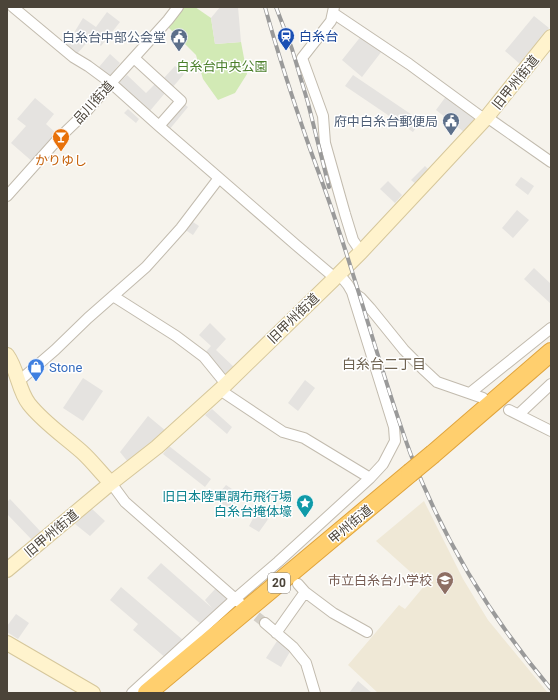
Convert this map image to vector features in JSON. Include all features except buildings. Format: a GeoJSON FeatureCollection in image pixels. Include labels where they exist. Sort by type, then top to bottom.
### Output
{"type":"FeatureCollection","features":[{"type":"Feature","properties":{"kind":"highway","name":"甲州街道"},"geometry":{"type":"LineString","coordinates":[[435,457],[551,352]]}},
{"type":"Feature","properties":{"kind":"highway","name":"甲州街道"},"geometry":{"type":"LineString","coordinates":[[147,693],[551,362]]}},
{"type":"Feature","properties":{"kind":"highway","name":"甲州街道"},"geometry":{"type":"LineString","coordinates":[[163,693],[413,475]]}},
{"type":"Feature","properties":{"kind":"main road","name":"旧甲州街道"},"geometry":{"type":"LineString","coordinates":[[7,570],[110,483],[149,454],[223,387],[337,276],[434,175],[486,118],[551,37]]}},
{"type":"Feature","properties":{"kind":"main road"},"geometry":{"type":"LineString","coordinates":[[7,354],[13,365],[25,399],[36,413],[84,453],[110,483]]}},
{"type":"Feature","properties":{"kind":"main road"},"geometry":{"type":"LineString","coordinates":[[7,643],[93,693]]}},
{"type":"Feature","properties":{"kind":"street"},"geometry":{"type":"LineString","coordinates":[[13,7],[73,57],[111,83],[296,245],[348,285],[352,292],[394,427],[395,441],[383,464],[370,478],[281,565],[132,693]]}},
{"type":"Feature","properties":{"kind":"street","name":"品川街道"},"geometry":{"type":"LineString","coordinates":[[7,196],[58,139],[84,114],[178,7]]}},
{"type":"Feature","properties":{"kind":"street"},"geometry":{"type":"LineString","coordinates":[[360,252],[353,240],[325,143],[323,116],[302,58],[331,22],[334,10],[480,116],[491,120],[551,162]]}},
{"type":"Feature","properties":{"kind":"street"},"geometry":{"type":"LineString","coordinates":[[134,58],[181,102],[159,126]]}},
{"type":"Feature","properties":{"kind":"street"},"geometry":{"type":"LineString","coordinates":[[19,381],[146,267],[176,234],[219,178]]}},
{"type":"Feature","properties":{"kind":"street"},"geometry":{"type":"LineString","coordinates":[[352,292],[361,298],[404,350],[437,382],[483,398]]}},
{"type":"Feature","properties":{"kind":"street"},"geometry":{"type":"LineString","coordinates":[[113,296],[176,336],[204,357],[223,387],[283,432],[304,438],[370,478]]}},
{"type":"Feature","properties":{"kind":"street"},"geometry":{"type":"LineString","coordinates":[[470,393],[551,328]]}},
{"type":"Feature","properties":{"kind":"street"},"geometry":{"type":"LineString","coordinates":[[519,414],[551,384]]}},
{"type":"Feature","properties":{"kind":"street"},"geometry":{"type":"LineString","coordinates":[[509,410],[551,431]]}},
{"type":"Feature","properties":{"kind":"street"},"geometry":{"type":"LineString","coordinates":[[110,483],[126,502],[238,601]]}},
{"type":"Feature","properties":{"kind":"street"},"geometry":{"type":"LineString","coordinates":[[276,633],[302,588],[333,613],[366,632]]}},
{"type":"Feature","properties":{"kind":"street"},"geometry":{"type":"LineString","coordinates":[[265,623],[293,647],[306,663],[315,693]]}},
{"type":"Feature","properties":{"kind":"shaded area"},"geometry":{"type":"Polygon","coordinates":[[[220,7],[238,7],[241,42],[215,44],[211,18],[220,7]]]}},
{"type":"Feature","properties":{"kind":"shaded area"},"geometry":{"type":"Polygon","coordinates":[[[107,12],[120,22],[101,46],[91,38],[76,55],[66,46],[83,18],[96,27],[107,12]]]}},
{"type":"Feature","properties":{"kind":"shaded area"},"geometry":{"type":"Polygon","coordinates":[[[534,16],[549,28],[520,64],[505,51],[534,16]]]}},
{"type":"Feature","properties":{"kind":"shaded area"},"geometry":{"type":"Polygon","coordinates":[[[362,35],[382,51],[362,77],[342,60],[362,35]]]}},
{"type":"Feature","properties":{"kind":"shaded area"},"geometry":{"type":"Polygon","coordinates":[[[110,54],[120,63],[110,76],[99,67],[110,54]]]}},
{"type":"Feature","properties":{"kind":"shaded area"},"geometry":{"type":"Polygon","coordinates":[[[175,66],[184,74],[172,88],[163,79],[175,66]]]}},
{"type":"Feature","properties":{"kind":"shaded area"},"geometry":{"type":"Polygon","coordinates":[[[127,75],[146,93],[155,84],[165,93],[149,112],[120,88],[120,82],[127,75]]]}},
{"type":"Feature","properties":{"kind":"shaded area"},"geometry":{"type":"Polygon","coordinates":[[[353,75],[421,121],[413,132],[345,86],[353,75]]]}},
{"type":"Feature","properties":{"kind":"shaded area"},"geometry":{"type":"Polygon","coordinates":[[[447,95],[476,118],[464,132],[436,110],[447,95]]]}},
{"type":"Feature","properties":{"kind":"shaded area"},"geometry":{"type":"Polygon","coordinates":[[[35,98],[54,114],[46,124],[58,135],[34,163],[11,143],[26,126],[17,119],[35,98]]]}},
{"type":"Feature","properties":{"kind":"shaded area"},"geometry":{"type":"Polygon","coordinates":[[[184,104],[188,107],[169,130],[165,126],[184,104]]]}},
{"type":"Feature","properties":{"kind":"shaded area"},"geometry":{"type":"Polygon","coordinates":[[[128,109],[139,119],[136,123],[124,113],[128,109]]]}},
{"type":"Feature","properties":{"kind":"shaded area"},"geometry":{"type":"Polygon","coordinates":[[[425,166],[429,170],[416,184],[411,180],[425,166]]]}},
{"type":"Feature","properties":{"kind":"shaded area"},"geometry":{"type":"Polygon","coordinates":[[[521,177],[534,186],[528,195],[515,185],[521,177]]]}},
{"type":"Feature","properties":{"kind":"shaded area"},"geometry":{"type":"Polygon","coordinates":[[[388,181],[402,195],[395,203],[380,189],[388,181]]]}},
{"type":"Feature","properties":{"kind":"shaded area"},"geometry":{"type":"Polygon","coordinates":[[[517,210],[529,220],[513,238],[502,228],[517,210]]]}},
{"type":"Feature","properties":{"kind":"shaded area"},"geometry":{"type":"Polygon","coordinates":[[[190,220],[199,226],[193,235],[184,229],[190,220]]]}},
{"type":"Feature","properties":{"kind":"shaded area"},"geometry":{"type":"Polygon","coordinates":[[[534,268],[551,284],[551,304],[524,279],[534,268]]]}},
{"type":"Feature","properties":{"kind":"shaded area"},"geometry":{"type":"Polygon","coordinates":[[[210,323],[226,339],[216,350],[235,368],[228,376],[223,376],[202,356],[211,346],[199,335],[210,323]]]}},
{"type":"Feature","properties":{"kind":"shaded area"},"geometry":{"type":"Polygon","coordinates":[[[83,378],[103,391],[83,421],[63,408],[83,378]]]}},
{"type":"Feature","properties":{"kind":"shaded area"},"geometry":{"type":"Polygon","coordinates":[[[305,380],[315,388],[298,411],[288,403],[305,380]]]}},
{"type":"Feature","properties":{"kind":"shaded area"},"geometry":{"type":"Polygon","coordinates":[[[212,409],[232,427],[227,434],[205,415],[212,409]]]}},
{"type":"Feature","properties":{"kind":"shaded area"},"geometry":{"type":"Polygon","coordinates":[[[148,416],[166,431],[128,462],[120,452],[148,416]]]}},
{"type":"Feature","properties":{"kind":"shaded area"},"geometry":{"type":"Polygon","coordinates":[[[169,446],[211,479],[205,487],[163,454],[169,446]]]}},
{"type":"Feature","properties":{"kind":"shaded area"},"geometry":{"type":"Polygon","coordinates":[[[226,485],[241,495],[230,509],[214,499],[226,485]]]}},
{"type":"Feature","properties":{"kind":"shaded area"},"geometry":{"type":"Polygon","coordinates":[[[10,499],[42,533],[33,541],[7,514],[7,502],[10,499]]]}},
{"type":"Feature","properties":{"kind":"shaded area","name":"市立白糸台小学校"},"geometry":{"type":"Polygon","coordinates":[[[424,501],[463,579],[488,620],[548,693],[378,693],[348,665],[399,605],[405,609],[425,585],[376,541],[424,501]]]}},
{"type":"Feature","properties":{"kind":"shaded area"},"geometry":{"type":"Polygon","coordinates":[[[91,508],[105,521],[90,536],[75,524],[91,508]]]}},
{"type":"Feature","properties":{"kind":"shaded area"},"geometry":{"type":"Polygon","coordinates":[[[256,513],[269,518],[259,532],[249,526],[256,513]]]}},
{"type":"Feature","properties":{"kind":"shaded area"},"geometry":{"type":"Polygon","coordinates":[[[161,563],[212,608],[205,600],[216,588],[230,601],[219,613],[215,610],[202,625],[147,578],[161,563]]]}},
{"type":"Feature","properties":{"kind":"shaded area"},"geometry":{"type":"Polygon","coordinates":[[[121,587],[183,640],[167,659],[133,630],[138,624],[110,600],[121,587]]]}},
{"type":"Feature","properties":{"kind":"shaded area"},"geometry":{"type":"Polygon","coordinates":[[[16,614],[29,623],[18,639],[7,632],[7,626],[16,614]]]}},
{"type":"Feature","properties":{"kind":"shaded area"},"geometry":{"type":"Polygon","coordinates":[[[277,641],[291,650],[281,667],[266,658],[277,641]]]}},
{"type":"Feature","properties":{"kind":"shaded area"},"geometry":{"type":"Polygon","coordinates":[[[358,681],[372,693],[349,693],[358,681]]]}},
{"type":"Feature","properties":{"kind":"green space","name":"白糸台中央公園"},"geometry":{"type":"Polygon","coordinates":[[[185,7],[195,7],[211,18],[215,44],[241,42],[247,74],[235,93],[218,100],[203,79],[196,55],[168,27],[185,7]]]}},
{"type":"Feature","properties":{"kind":"tunnel"},"geometry":{"type":"LineString","coordinates":[[245,607],[265,623]]}},
{"type":"Feature","properties":{"kind":"railway"},"geometry":{"type":"LineString","coordinates":[[265,7],[291,94],[332,209],[392,400],[424,487],[454,548],[489,607],[529,662],[551,689]]}},
{"type":"Feature","properties":{"kind":"railway"},"geometry":{"type":"LineString","coordinates":[[276,7],[292,49],[308,103],[329,187]]}},
{"type":"Feature","properties":{"kind":"place","name":"白糸台"},"geometry":{"type":"Point","coordinates":[286,51]}},
{"type":"Feature","properties":{"kind":"place","name":"白糸台中部公会堂"},"geometry":{"type":"Point","coordinates":[179,52]}},
{"type":"Feature","properties":{"kind":"place","name":"府中白糸台郵便局"},"geometry":{"type":"Point","coordinates":[451,136]}},
{"type":"Feature","properties":{"kind":"place","name":"かりゆし"},"geometry":{"type":"Point","coordinates":[61,152]}},
{"type":"Feature","properties":{"kind":"place","name":"Stone"},"geometry":{"type":"Point","coordinates":[36,382]}},
{"type":"Feature","properties":{"kind":"place","name":"旧日本陸軍調布飛行場 白糸台掩体壕"},"geometry":{"type":"Point","coordinates":[305,518]}},
{"type":"Feature","properties":{"kind":"place","name":"市立白糸台小学校"},"geometry":{"type":"Point","coordinates":[445,595]}},
{"type":"Feature","properties":{"kind":"district","name":"白糸台二丁目"},"geometry":{"type":"Point","coordinates":[384,364]}}]}
